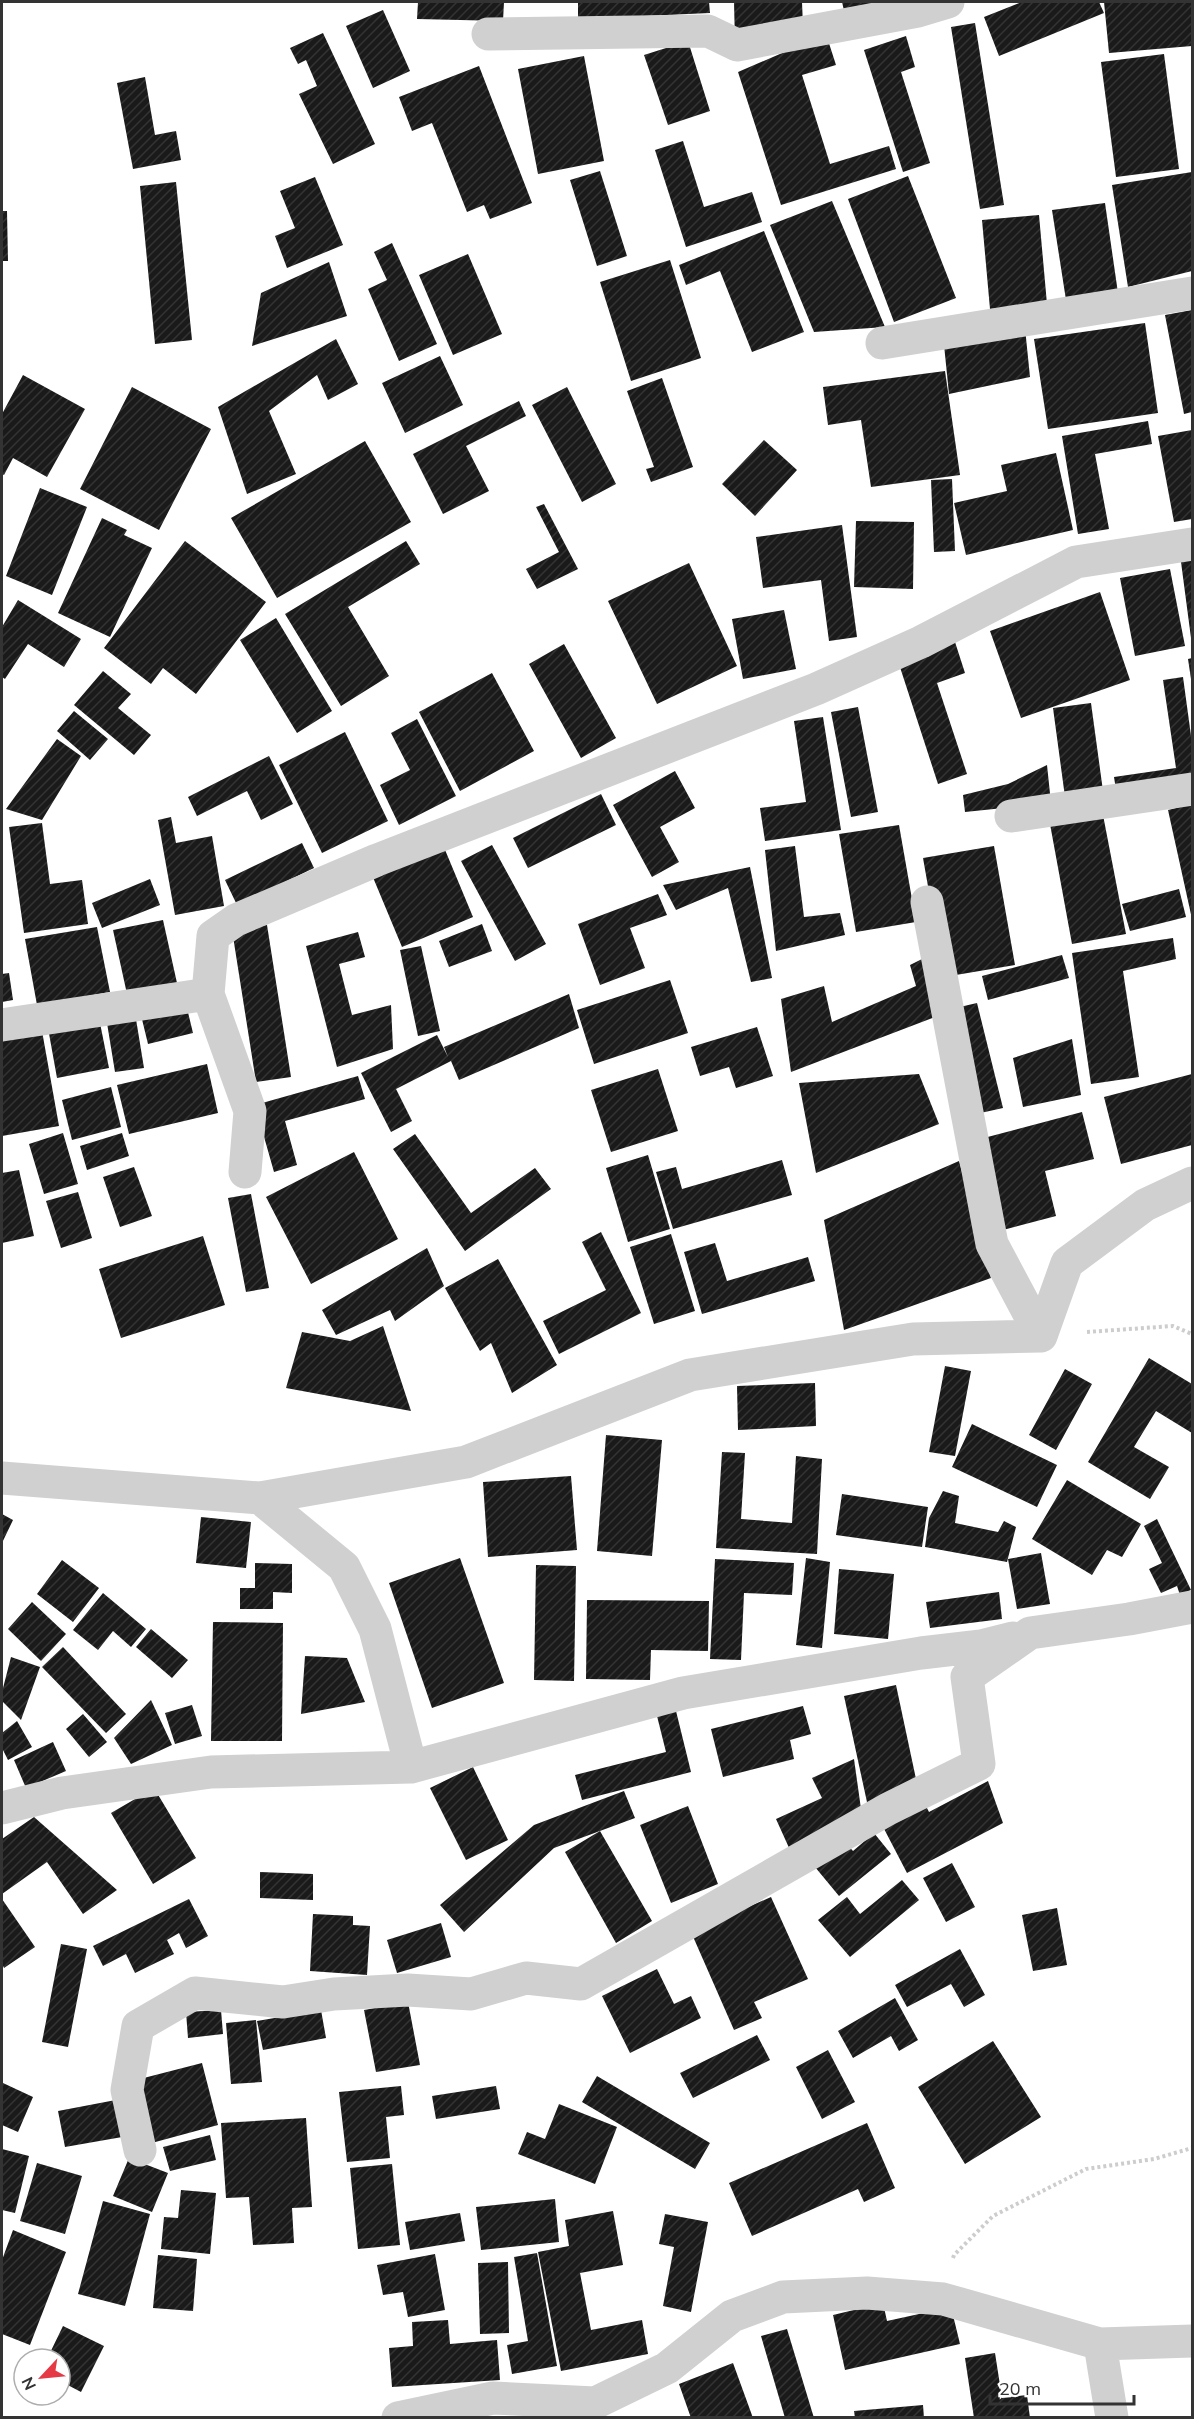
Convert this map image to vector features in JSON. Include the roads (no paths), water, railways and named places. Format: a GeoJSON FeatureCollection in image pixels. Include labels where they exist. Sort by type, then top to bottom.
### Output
{"type":"FeatureCollection","features":[{"type":"Feature","properties":{"kind":"street"},"geometry":{"type":"LineString","coordinates":[[488,34],[708,31],[737,45],[918,11],[948,2]]}},
{"type":"Feature","properties":{"kind":"street"},"geometry":{"type":"LineString","coordinates":[[882,343],[1192,293]]}},
{"type":"Feature","properties":{"kind":"street"},"geometry":{"type":"LineString","coordinates":[[245,1172],[250,1111],[208,994],[213,936],[236,920],[377,860],[816,689],[921,642],[1076,562],[1192,544]]}},
{"type":"Feature","properties":{"kind":"street"},"geometry":{"type":"LineString","coordinates":[[1011,816],[1192,789]]}},
{"type":"Feature","properties":{"kind":"street"},"geometry":{"type":"LineString","coordinates":[[927,902],[992,1244],[1041,1336]]}},
{"type":"Feature","properties":{"kind":"street"},"geometry":{"type":"LineString","coordinates":[[2,1025],[208,994]]}},
{"type":"Feature","properties":{"kind":"street"},"geometry":{"type":"LineString","coordinates":[[1041,1336],[1067,1263],[1145,1205],[1192,1183]]}},
{"type":"Feature","properties":{"kind":"street"},"geometry":{"type":"LineString","coordinates":[[2,1478],[260,1498],[466,1462],[690,1375],[914,1339],[1041,1336]]}},
{"type":"Feature","properties":{"kind":"street"},"geometry":{"type":"LineString","coordinates":[[260,1498],[344,1567],[375,1629],[411,1767]]}},
{"type":"Feature","properties":{"kind":"street"},"geometry":{"type":"LineString","coordinates":[[2,1808],[62,1793],[211,1772],[411,1767],[683,1693],[921,1653],[981,1646],[1030,1633],[1129,1619],[1192,1607]]}},
{"type":"Feature","properties":{"kind":"street"},"geometry":{"type":"LineString","coordinates":[[140,2150],[127,2090],[138,2026],[151,2018],[195,1993],[283,2002],[334,1994],[408,1990],[471,1994],[526,1978],[581,1984],[888,1809],[980,1764],[967,1677],[1030,1633]]}},
{"type":"Feature","properties":{"kind":"street"},"geometry":{"type":"LineString","coordinates":[[398,2418],[493,2398],[595,2403],[667,2368],[732,2316],[783,2297],[867,2293],[943,2300],[1100,2344],[1192,2341]]}},
{"type":"Feature","properties":{"kind":"street"},"geometry":{"type":"LineString","coordinates":[[1100,2344],[1112,2418]]}}]}
